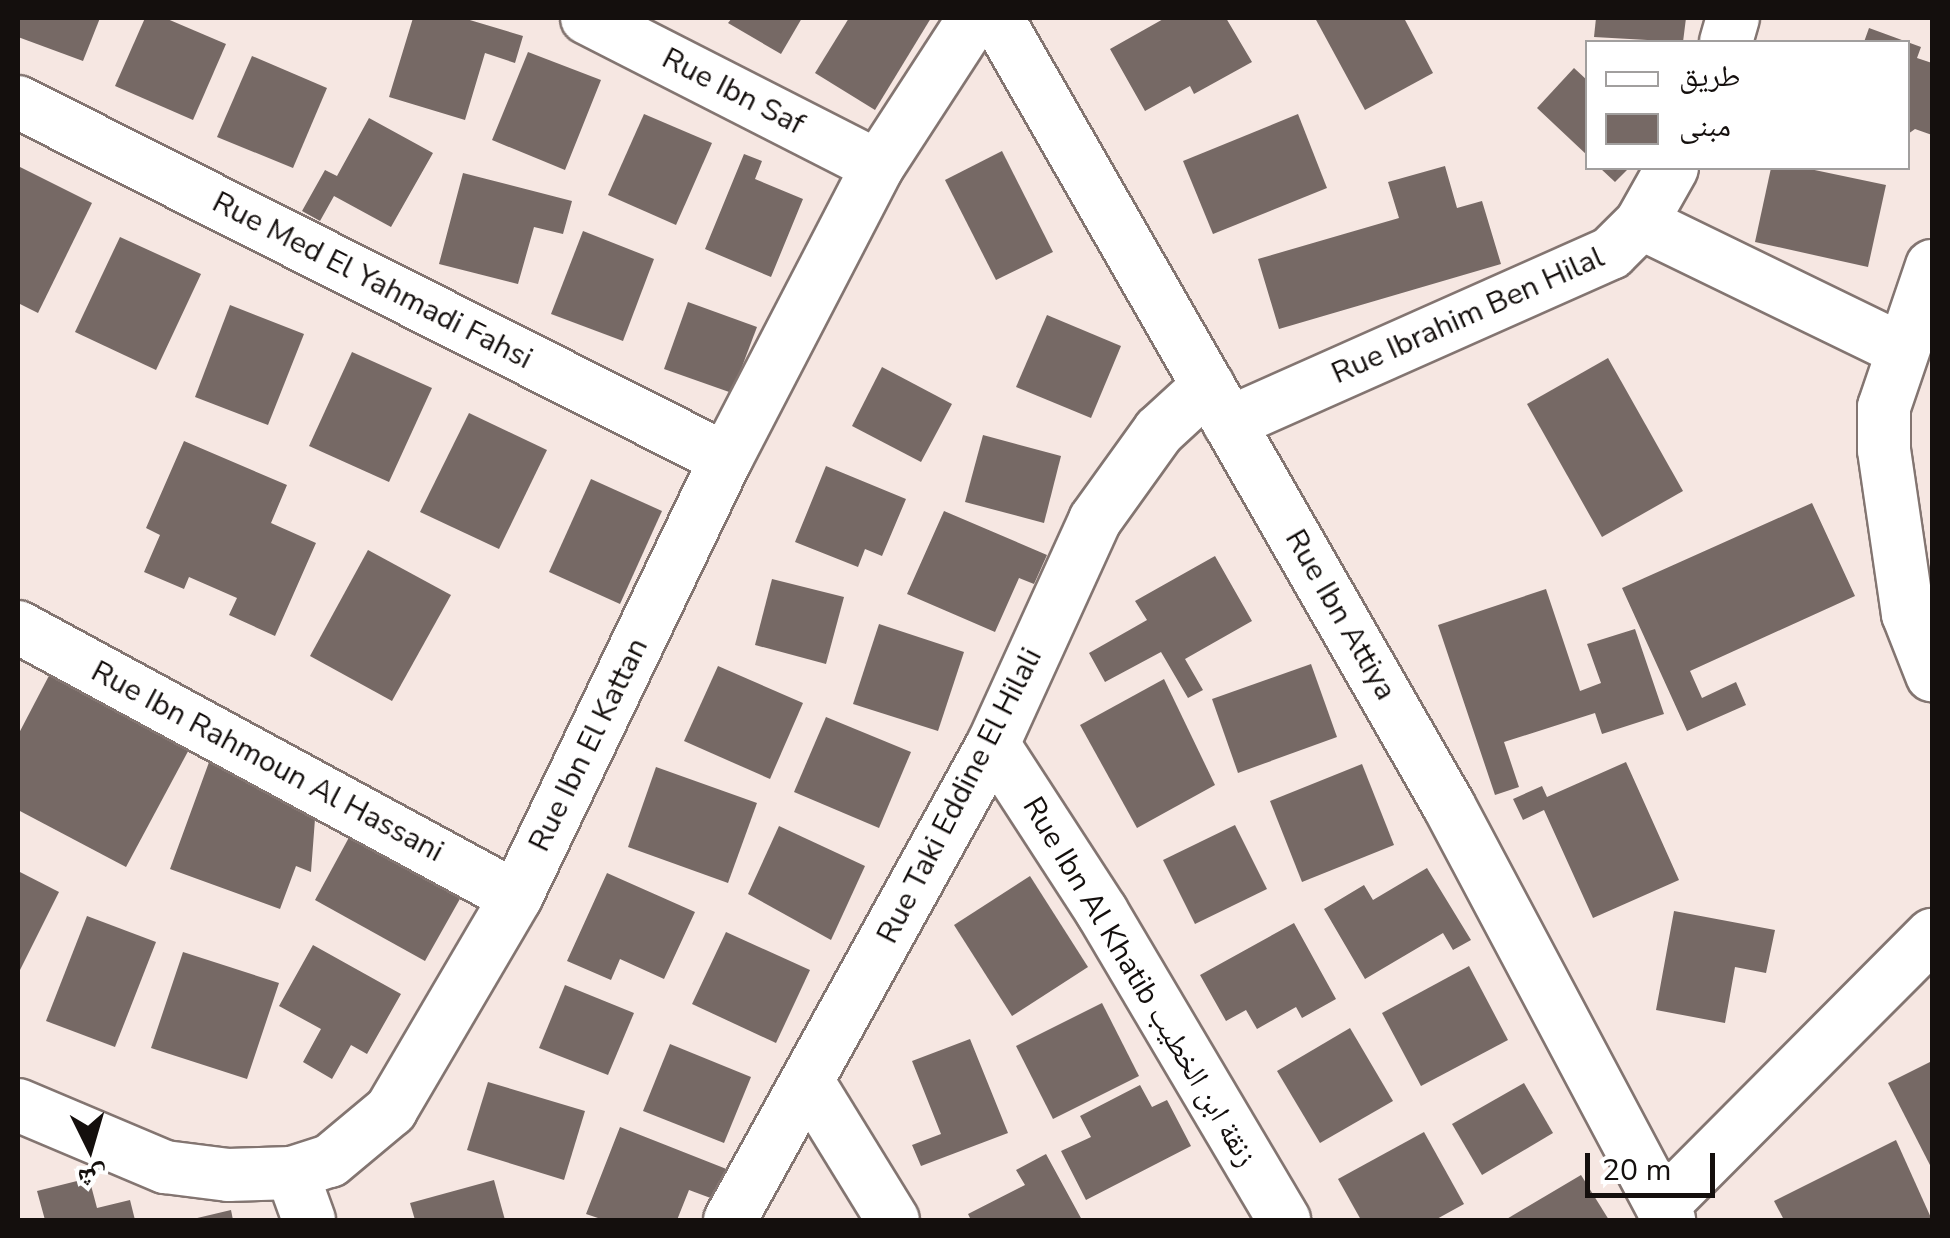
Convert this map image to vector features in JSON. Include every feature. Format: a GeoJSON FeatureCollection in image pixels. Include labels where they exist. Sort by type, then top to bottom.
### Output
{"type":"FeatureCollection","features":[{"type":"Feature","properties":{"kind":"street","name":"Rue Ibn Saf"},"geometry":{"type":"LineString","coordinates":[[588,18],[878,166]]}},
{"type":"Feature","properties":{"kind":"street","name":"Rue Ibn El Kattan"},"geometry":{"type":"LineString","coordinates":[[18,1105],[166,1167],[228,1175],[301,1197],[330,1161],[391,1110],[516,897],[726,459],[878,166],[974,18]]}},
{"type":"Feature","properties":{"kind":"street","name":"Rue Ibn Attiya"},"geometry":{"type":"LineString","coordinates":[[997,18],[1450,806],[1666,1213]]}},
{"type":"Feature","properties":{"kind":"street","name":"Rue Med El Yahmadi Fahsi"},"geometry":{"type":"LineString","coordinates":[[18,102],[726,459]]}},
{"type":"Feature","properties":{"kind":"street","name":"Rue Ibrahim Ben Hilal"},"geometry":{"type":"LineString","coordinates":[[1219,405],[1563,279],[1611,252],[1641,224],[1671,170]]}},
{"type":"Feature","properties":{"kind":"street"},"geometry":{"type":"LineString","coordinates":[[1641,224],[1900,350]]}},
{"type":"Feature","properties":{"kind":"street"},"geometry":{"type":"LineString","coordinates":[[1932,266],[1900,350],[1884,407],[1890,520],[1908,614],[1932,675]]}},
{"type":"Feature","properties":{"kind":"street","name":"Rue Taki Eddine El Hilali"},"geometry":{"type":"LineString","coordinates":[[730,1220],[993,744],[1095,520],[1158,431],[1219,405]]}},
{"type":"Feature","properties":{"kind":"street","name":"Rue Ibn Rahmoun Al Hassani"},"geometry":{"type":"LineString","coordinates":[[18,627],[516,897]]}},
{"type":"Feature","properties":{"kind":"street","name":"Rue Ibn Al Khatib زنقة ابن الخطيب"},"geometry":{"type":"LineString","coordinates":[[993,744],[1102,912],[1284,1220]]}},
{"type":"Feature","properties":{"kind":"street"},"geometry":{"type":"LineString","coordinates":[[1666,1213],[1932,935]]}},
{"type":"Feature","properties":{"kind":"street"},"geometry":{"type":"LineString","coordinates":[[808,1082],[893,1220]]}},
{"type":"Feature","properties":{"kind":"building"},"geometry":{"type":"Polygon","coordinates":[[[18,18],[100,18],[83,61],[18,37],[18,18]]]}},
{"type":"Feature","properties":{"kind":"building"},"geometry":{"type":"Polygon","coordinates":[[[145,18],[165,18],[226,44],[193,120],[115,86],[145,18]]]}},
{"type":"Feature","properties":{"kind":"building"},"geometry":{"type":"Polygon","coordinates":[[[413,18],[463,18],[523,36],[515,63],[485,53],[465,120],[389,97],[413,18]]]}},
{"type":"Feature","properties":{"kind":"building"},"geometry":{"type":"Polygon","coordinates":[[[732,18],[802,18],[781,54],[728,23],[732,18]]]}},
{"type":"Feature","properties":{"kind":"building"},"geometry":{"type":"Polygon","coordinates":[[[849,18],[931,18],[875,110],[815,73],[849,18]]]}},
{"type":"Feature","properties":{"kind":"building"},"geometry":{"type":"Polygon","coordinates":[[[1165,18],[1226,18],[1252,62],[1194,94],[1190,86],[1145,111],[1110,49],[1165,18]]]}},
{"type":"Feature","properties":{"kind":"building"},"geometry":{"type":"Polygon","coordinates":[[[1315,18],[1404,18],[1433,73],[1365,110],[1315,18]]]}},
{"type":"Feature","properties":{"kind":"building"},"geometry":{"type":"Polygon","coordinates":[[[1596,18],[1686,18],[1683,40],[1594,37],[1596,18]]]}},
{"type":"Feature","properties":{"kind":"building"},"geometry":{"type":"Polygon","coordinates":[[[1869,28],[1902,40],[1865,40],[1869,28]]]}},
{"type":"Feature","properties":{"kind":"building"},"geometry":{"type":"Polygon","coordinates":[[[1910,43],[1921,47],[1917,58],[1932,63],[1932,135],[1915,129],[1910,133],[1910,43]]]}},
{"type":"Feature","properties":{"kind":"building"},"geometry":{"type":"Polygon","coordinates":[[[528,52],[601,80],[565,170],[492,140],[528,52]]]}},
{"type":"Feature","properties":{"kind":"building"},"geometry":{"type":"Polygon","coordinates":[[[252,56],[327,88],[293,168],[217,137],[252,56]]]}},
{"type":"Feature","properties":{"kind":"building"},"geometry":{"type":"Polygon","coordinates":[[[1574,68],[1585,78],[1585,153],[1537,108],[1574,68]]]}},
{"type":"Feature","properties":{"kind":"building"},"geometry":{"type":"Polygon","coordinates":[[[644,114],[712,143],[676,225],[608,195],[644,114]]]}},
{"type":"Feature","properties":{"kind":"building"},"geometry":{"type":"Polygon","coordinates":[[[1298,114],[1327,188],[1213,234],[1183,161],[1298,114]]]}},
{"type":"Feature","properties":{"kind":"building"},"geometry":{"type":"Polygon","coordinates":[[[369,118],[433,153],[391,227],[334,196],[320,221],[302,211],[325,170],[337,176],[369,118]]]}},
{"type":"Feature","properties":{"kind":"building"},"geometry":{"type":"Polygon","coordinates":[[[1002,151],[1053,252],[996,280],[945,180],[1002,151]]]}},
{"type":"Feature","properties":{"kind":"building"},"geometry":{"type":"Polygon","coordinates":[[[744,154],[762,161],[755,179],[803,199],[771,277],[705,249],[744,154]]]}},
{"type":"Feature","properties":{"kind":"building"},"geometry":{"type":"Polygon","coordinates":[[[18,166],[92,203],[38,313],[18,303],[18,166]]]}},
{"type":"Feature","properties":{"kind":"building"},"geometry":{"type":"Polygon","coordinates":[[[1445,166],[1457,208],[1482,201],[1501,264],[1279,329],[1258,259],[1399,218],[1388,182],[1445,166]]]}},
{"type":"Feature","properties":{"kind":"building"},"geometry":{"type":"Polygon","coordinates":[[[1602,170],[1627,170],[1615,182],[1602,170]]]}},
{"type":"Feature","properties":{"kind":"building"},"geometry":{"type":"Polygon","coordinates":[[[1771,170],[1815,170],[1886,185],[1868,267],[1755,242],[1771,170]]]}},
{"type":"Feature","properties":{"kind":"building"},"geometry":{"type":"Polygon","coordinates":[[[463,173],[572,201],[563,234],[534,227],[518,284],[439,264],[463,173]]]}},
{"type":"Feature","properties":{"kind":"building"},"geometry":{"type":"Polygon","coordinates":[[[583,231],[654,259],[623,341],[551,314],[583,231]]]}},
{"type":"Feature","properties":{"kind":"building"},"geometry":{"type":"Polygon","coordinates":[[[120,237],[201,274],[156,370],[75,332],[120,237]]]}},
{"type":"Feature","properties":{"kind":"building"},"geometry":{"type":"Polygon","coordinates":[[[688,302],[757,327],[732,393],[664,369],[688,302]]]}},
{"type":"Feature","properties":{"kind":"building"},"geometry":{"type":"Polygon","coordinates":[[[230,305],[304,334],[268,425],[195,397],[230,305]]]}},
{"type":"Feature","properties":{"kind":"building"},"geometry":{"type":"Polygon","coordinates":[[[1047,315],[1121,346],[1091,418],[1016,387],[1047,315]]]}},
{"type":"Feature","properties":{"kind":"building"},"geometry":{"type":"Polygon","coordinates":[[[352,352],[432,388],[389,482],[309,446],[352,352]]]}},
{"type":"Feature","properties":{"kind":"building"},"geometry":{"type":"Polygon","coordinates":[[[1608,358],[1683,491],[1602,537],[1527,404],[1608,358]]]}},
{"type":"Feature","properties":{"kind":"building"},"geometry":{"type":"Polygon","coordinates":[[[882,367],[952,404],[921,462],[852,426],[882,367]]]}},
{"type":"Feature","properties":{"kind":"building"},"geometry":{"type":"Polygon","coordinates":[[[469,413],[547,450],[499,549],[420,512],[469,413]]]}},
{"type":"Feature","properties":{"kind":"building"},"geometry":{"type":"Polygon","coordinates":[[[983,435],[1061,456],[1044,523],[965,502],[983,435]]]}},
{"type":"Feature","properties":{"kind":"building"},"geometry":{"type":"Polygon","coordinates":[[[184,441],[287,485],[271,523],[316,543],[275,636],[229,615],[237,598],[189,577],[184,589],[144,572],[160,535],[146,528],[184,441]]]}},
{"type":"Feature","properties":{"kind":"building"},"geometry":{"type":"Polygon","coordinates":[[[826,466],[906,499],[882,556],[865,549],[858,567],[795,542],[826,466]]]}},
{"type":"Feature","properties":{"kind":"building"},"geometry":{"type":"Polygon","coordinates":[[[591,479],[662,511],[620,604],[549,572],[591,479]]]}},
{"type":"Feature","properties":{"kind":"building"},"geometry":{"type":"Polygon","coordinates":[[[1812,503],[1855,596],[1690,671],[1702,698],[1736,682],[1746,705],[1687,731],[1622,588],[1812,503]]]}},
{"type":"Feature","properties":{"kind":"building"},"geometry":{"type":"Polygon","coordinates":[[[944,511],[1047,555],[1034,584],[1019,578],[995,632],[907,594],[944,511]]]}},
{"type":"Feature","properties":{"kind":"building"},"geometry":{"type":"Polygon","coordinates":[[[368,550],[451,595],[392,701],[310,656],[368,550]]]}},
{"type":"Feature","properties":{"kind":"building"},"geometry":{"type":"Polygon","coordinates":[[[1215,556],[1252,621],[1185,659],[1203,690],[1188,698],[1161,652],[1105,682],[1089,653],[1147,620],[1135,601],[1215,556]]]}},
{"type":"Feature","properties":{"kind":"building"},"geometry":{"type":"Polygon","coordinates":[[[772,579],[844,597],[826,664],[755,645],[772,579]]]}},
{"type":"Feature","properties":{"kind":"building"},"geometry":{"type":"Polygon","coordinates":[[[1546,589],[1580,691],[1601,683],[1587,644],[1635,629],[1664,714],[1602,734],[1595,713],[1504,742],[1519,787],[1495,795],[1438,625],[1546,589]]]}},
{"type":"Feature","properties":{"kind":"building"},"geometry":{"type":"Polygon","coordinates":[[[879,624],[964,652],[938,731],[853,704],[879,624]]]}},
{"type":"Feature","properties":{"kind":"building"},"geometry":{"type":"Polygon","coordinates":[[[1311,664],[1337,737],[1238,773],[1212,699],[1311,664]]]}},
{"type":"Feature","properties":{"kind":"building"},"geometry":{"type":"Polygon","coordinates":[[[718,666],[803,703],[770,779],[684,741],[718,666]]]}},
{"type":"Feature","properties":{"kind":"building"},"geometry":{"type":"Polygon","coordinates":[[[53,668],[193,742],[126,867],[18,810],[18,735],[53,668]]]}},
{"type":"Feature","properties":{"kind":"building"},"geometry":{"type":"Polygon","coordinates":[[[1164,679],[1215,785],[1137,828],[1080,725],[1164,679]]]}},
{"type":"Feature","properties":{"kind":"building"},"geometry":{"type":"Polygon","coordinates":[[[826,717],[911,752],[879,828],[794,792],[826,717]]]}},
{"type":"Feature","properties":{"kind":"building"},"geometry":{"type":"Polygon","coordinates":[[[212,754],[315,819],[311,872],[296,866],[280,909],[170,869],[212,754]]]}},
{"type":"Feature","properties":{"kind":"building"},"geometry":{"type":"Polygon","coordinates":[[[1626,762],[1679,880],[1593,918],[1544,810],[1523,820],[1513,799],[1542,786],[1547,797],[1626,762]]]}},
{"type":"Feature","properties":{"kind":"building"},"geometry":{"type":"Polygon","coordinates":[[[1362,764],[1394,845],[1302,882],[1270,801],[1362,764]]]}},
{"type":"Feature","properties":{"kind":"building"},"geometry":{"type":"Polygon","coordinates":[[[656,767],[757,803],[728,883],[628,847],[656,767]]]}},
{"type":"Feature","properties":{"kind":"building"},"geometry":{"type":"Polygon","coordinates":[[[359,819],[470,881],[425,961],[315,900],[359,819]]]}},
{"type":"Feature","properties":{"kind":"building"},"geometry":{"type":"Polygon","coordinates":[[[1235,825],[1267,889],[1195,924],[1163,860],[1235,825]]]}},
{"type":"Feature","properties":{"kind":"building"},"geometry":{"type":"Polygon","coordinates":[[[779,826],[865,866],[831,940],[748,894],[779,826]]]}},
{"type":"Feature","properties":{"kind":"building"},"geometry":{"type":"Polygon","coordinates":[[[1427,868],[1471,940],[1453,950],[1443,933],[1365,979],[1324,909],[1364,885],[1373,900],[1427,868]]]}},
{"type":"Feature","properties":{"kind":"building"},"geometry":{"type":"Polygon","coordinates":[[[18,871],[59,892],[18,974],[18,871]]]}},
{"type":"Feature","properties":{"kind":"building"},"geometry":{"type":"Polygon","coordinates":[[[607,873],[695,912],[664,979],[620,959],[611,980],[567,961],[607,873]]]}},
{"type":"Feature","properties":{"kind":"building"},"geometry":{"type":"Polygon","coordinates":[[[1030,876],[1088,967],[1012,1016],[954,925],[1030,876]]]}},
{"type":"Feature","properties":{"kind":"building"},"geometry":{"type":"Polygon","coordinates":[[[1674,911],[1775,930],[1766,973],[1735,967],[1725,1023],[1656,1010],[1674,911]]]}},
{"type":"Feature","properties":{"kind":"building"},"geometry":{"type":"Polygon","coordinates":[[[87,916],[156,942],[115,1047],[46,1021],[87,916]]]}},
{"type":"Feature","properties":{"kind":"building"},"geometry":{"type":"Polygon","coordinates":[[[1294,923],[1336,999],[1302,1018],[1296,1007],[1257,1029],[1246,1010],[1226,1021],[1200,975],[1294,923]]]}},
{"type":"Feature","properties":{"kind":"building"},"geometry":{"type":"Polygon","coordinates":[[[726,932],[810,970],[776,1043],[692,1004],[726,932]]]}},
{"type":"Feature","properties":{"kind":"building"},"geometry":{"type":"Polygon","coordinates":[[[313,945],[401,994],[367,1054],[351,1045],[332,1079],[303,1062],[321,1029],[279,1006],[313,945]]]}},
{"type":"Feature","properties":{"kind":"building"},"geometry":{"type":"Polygon","coordinates":[[[183,952],[279,983],[247,1079],[151,1048],[183,952]]]}},
{"type":"Feature","properties":{"kind":"building"},"geometry":{"type":"Polygon","coordinates":[[[1469,966],[1508,1040],[1421,1086],[1382,1013],[1469,966]]]}},
{"type":"Feature","properties":{"kind":"building"},"geometry":{"type":"Polygon","coordinates":[[[565,985],[634,1013],[608,1075],[539,1048],[565,985]]]}},
{"type":"Feature","properties":{"kind":"building"},"geometry":{"type":"Polygon","coordinates":[[[1102,1003],[1139,1076],[1053,1119],[1016,1046],[1102,1003]]]}},
{"type":"Feature","properties":{"kind":"building"},"geometry":{"type":"Polygon","coordinates":[[[1350,1028],[1393,1101],[1320,1143],[1277,1071],[1350,1028]]]}},
{"type":"Feature","properties":{"kind":"building"},"geometry":{"type":"Polygon","coordinates":[[[970,1039],[1008,1133],[921,1166],[912,1145],[941,1134],[912,1061],[970,1039]]]}},
{"type":"Feature","properties":{"kind":"building"},"geometry":{"type":"Polygon","coordinates":[[[670,1044],[751,1077],[724,1143],[643,1111],[670,1044]]]}},
{"type":"Feature","properties":{"kind":"building"},"geometry":{"type":"Polygon","coordinates":[[[1932,1061],[1932,1169],[1888,1083],[1932,1061]]]}},
{"type":"Feature","properties":{"kind":"building"},"geometry":{"type":"Polygon","coordinates":[[[488,1082],[585,1111],[564,1180],[467,1150],[488,1082]]]}},
{"type":"Feature","properties":{"kind":"building"},"geometry":{"type":"Polygon","coordinates":[[[1524,1083],[1553,1133],[1482,1175],[1452,1124],[1524,1083]]]}},
{"type":"Feature","properties":{"kind":"building"},"geometry":{"type":"Polygon","coordinates":[[[1140,1085],[1152,1107],[1167,1100],[1191,1146],[1086,1200],[1061,1151],[1091,1137],[1080,1116],[1140,1085]]]}},
{"type":"Feature","properties":{"kind":"building"},"geometry":{"type":"Polygon","coordinates":[[[620,1127],[729,1170],[716,1200],[689,1190],[677,1220],[604,1220],[586,1214],[620,1127]]]}},
{"type":"Feature","properties":{"kind":"building"},"geometry":{"type":"Polygon","coordinates":[[[1424,1132],[1464,1204],[1435,1220],[1361,1220],[1338,1179],[1424,1132]]]}},
{"type":"Feature","properties":{"kind":"building"},"geometry":{"type":"Polygon","coordinates":[[[1896,1140],[1932,1220],[1784,1220],[1774,1201],[1896,1140]]]}},
{"type":"Feature","properties":{"kind":"building"},"geometry":{"type":"Polygon","coordinates":[[[1046,1154],[1082,1220],[971,1220],[968,1214],[1025,1185],[1016,1170],[1046,1154]]]}},
{"type":"Feature","properties":{"kind":"building"},"geometry":{"type":"Polygon","coordinates":[[[1581,1175],[1609,1220],[1505,1220],[1581,1175]]]}},
{"type":"Feature","properties":{"kind":"building"},"geometry":{"type":"Polygon","coordinates":[[[89,1178],[97,1208],[130,1200],[135,1220],[45,1220],[37,1191],[89,1178]]]}},
{"type":"Feature","properties":{"kind":"building"},"geometry":{"type":"Polygon","coordinates":[[[494,1180],[505,1220],[415,1220],[410,1203],[494,1180]]]}},
{"type":"Feature","properties":{"kind":"building"},"geometry":{"type":"Polygon","coordinates":[[[231,1210],[233,1220],[193,1219],[231,1210]]]}}]}
